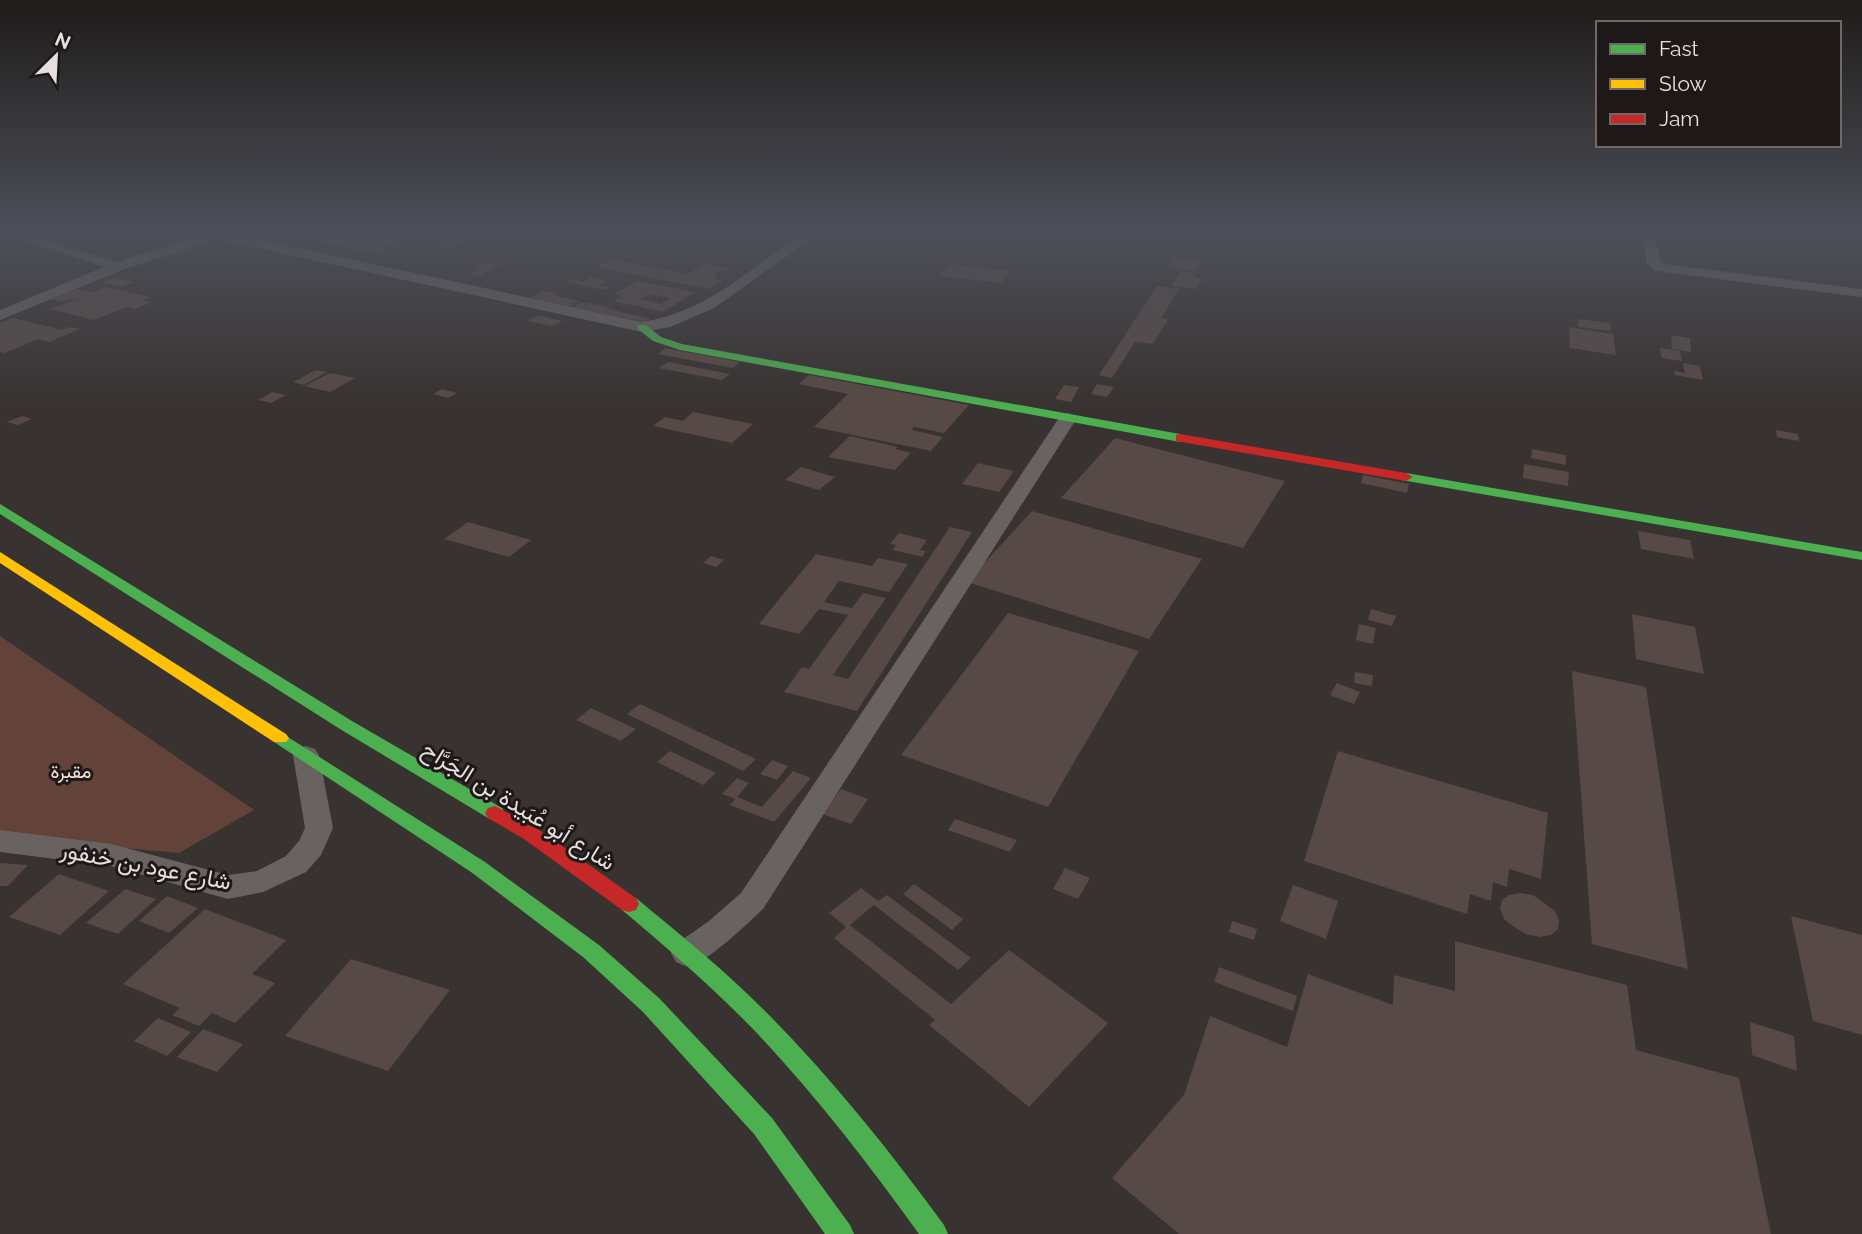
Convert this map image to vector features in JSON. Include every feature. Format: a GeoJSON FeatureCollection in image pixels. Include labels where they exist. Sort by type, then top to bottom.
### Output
{"type":"FeatureCollection","features":[{"type":"Feature","properties":{"kind":"main road"},"geometry":{"type":"LineString","coordinates":[[642,327],[657,339],[680,347],[1068,418],[1862,556]]}},
{"type":"Feature","properties":{"kind":"main road","name":"شارع أبو عُبَيدة بن الجَرَّاح"},"geometry":{"type":"LineString","coordinates":[[0,508],[346,725],[531,834],[611,890],[687,953],[796,1059],[866,1140],[935,1234]]}},
{"type":"Feature","properties":{"kind":"main road"},"geometry":{"type":"LineString","coordinates":[[0,556],[478,867],[591,951],[651,1005],[763,1126],[841,1234]]}},
{"type":"Feature","properties":{"kind":"street"},"geometry":{"type":"LineString","coordinates":[[4,310],[52,292]]}},
{"type":"Feature","properties":{"kind":"street"},"geometry":{"type":"LineString","coordinates":[[479,292],[642,327],[680,320],[728,292]]}},
{"type":"Feature","properties":{"kind":"street"},"geometry":{"type":"LineString","coordinates":[[687,953],[720,930],[752,901],[1068,418]]}},
{"type":"Feature","properties":{"kind":"street","name":"شارع عود بن خنفور"},"geometry":{"type":"LineString","coordinates":[[0,841],[111,855],[228,887],[263,881],[296,864],[311,847],[319,828],[306,755]]}},
{"type":"Feature","properties":{"kind":"green space","name":"مقبرة"},"geometry":{"type":"Polygon","coordinates":[[[0,636],[254,810],[179,853],[0,837],[0,636]]]}},
{"type":"Feature","properties":{"kind":"building"},"geometry":{"type":"Polygon","coordinates":[[[71,292],[126,292],[150,297],[143,300],[152,302],[135,309],[126,307],[94,320],[50,309],[80,298],[61,302],[50,299],[71,292]]]}},
{"type":"Feature","properties":{"kind":"building"},"geometry":{"type":"Polygon","coordinates":[[[547,292],[579,301],[570,306],[530,298],[547,292]]]}},
{"type":"Feature","properties":{"kind":"building"},"geometry":{"type":"Polygon","coordinates":[[[617,292],[695,292],[663,312],[613,301],[623,296],[613,294],[617,292]],[[650,294],[640,299],[661,304],[670,298],[650,294]]]}},
{"type":"Feature","properties":{"kind":"building"},"geometry":{"type":"Polygon","coordinates":[[[1153,292],[1177,292],[1161,318],[1168,319],[1153,344],[1135,342],[1112,378],[1099,375],[1153,292]]]}},
{"type":"Feature","properties":{"kind":"building"},"geometry":{"type":"Polygon","coordinates":[[[581,302],[650,319],[645,322],[572,307],[581,302]]]}},
{"type":"Feature","properties":{"kind":"building"},"geometry":{"type":"Polygon","coordinates":[[[538,315],[562,321],[552,326],[528,321],[538,315]]]}},
{"type":"Feature","properties":{"kind":"building"},"geometry":{"type":"Polygon","coordinates":[[[13,318],[62,330],[69,327],[80,329],[49,342],[38,339],[5,353],[0,352],[0,323],[13,318]]]}},
{"type":"Feature","properties":{"kind":"building"},"geometry":{"type":"Polygon","coordinates":[[[1578,319],[1610,323],[1611,331],[1579,327],[1578,319]]]}},
{"type":"Feature","properties":{"kind":"building"},"geometry":{"type":"Polygon","coordinates":[[[1569,327],[1613,334],[1616,355],[1570,348],[1569,327]]]}},
{"type":"Feature","properties":{"kind":"building"},"geometry":{"type":"Polygon","coordinates":[[[1671,335],[1690,338],[1691,352],[1672,349],[1671,335]]]}},
{"type":"Feature","properties":{"kind":"building"},"geometry":{"type":"Polygon","coordinates":[[[665,348],[740,362],[733,368],[658,354],[665,348]]]}},
{"type":"Feature","properties":{"kind":"building"},"geometry":{"type":"Polygon","coordinates":[[[1660,348],[1680,351],[1682,361],[1662,358],[1660,348]]]}},
{"type":"Feature","properties":{"kind":"building"},"geometry":{"type":"Polygon","coordinates":[[[668,362],[730,374],[722,380],[659,368],[668,362]]]}},
{"type":"Feature","properties":{"kind":"building"},"geometry":{"type":"Polygon","coordinates":[[[1683,363],[1700,366],[1703,380],[1675,375],[1674,371],[1685,373],[1683,363]]]}},
{"type":"Feature","properties":{"kind":"building"},"geometry":{"type":"Polygon","coordinates":[[[316,370],[327,372],[304,385],[293,382],[316,370]]]}},
{"type":"Feature","properties":{"kind":"building"},"geometry":{"type":"Polygon","coordinates":[[[330,373],[355,378],[330,392],[305,386],[330,373]]]}},
{"type":"Feature","properties":{"kind":"building"},"geometry":{"type":"Polygon","coordinates":[[[809,375],[969,405],[944,433],[914,427],[912,430],[943,437],[931,451],[814,427],[848,394],[799,384],[809,375]]]}},
{"type":"Feature","properties":{"kind":"building"},"geometry":{"type":"Polygon","coordinates":[[[1097,384],[1114,387],[1107,397],[1091,394],[1097,384]]]}},
{"type":"Feature","properties":{"kind":"building"},"geometry":{"type":"Polygon","coordinates":[[[1064,385],[1079,387],[1071,402],[1055,399],[1064,385]]]}},
{"type":"Feature","properties":{"kind":"building"},"geometry":{"type":"Polygon","coordinates":[[[442,389],[457,393],[448,398],[433,394],[442,389]]]}},
{"type":"Feature","properties":{"kind":"building"},"geometry":{"type":"Polygon","coordinates":[[[273,392],[286,395],[271,403],[258,400],[273,392]]]}},
{"type":"Feature","properties":{"kind":"building"},"geometry":{"type":"Polygon","coordinates":[[[693,412],[753,424],[732,443],[653,426],[665,417],[683,421],[693,412]]]}},
{"type":"Feature","properties":{"kind":"building"},"geometry":{"type":"Polygon","coordinates":[[[22,416],[32,419],[18,425],[7,422],[22,416]]]}},
{"type":"Feature","properties":{"kind":"building"},"geometry":{"type":"Polygon","coordinates":[[[1776,430],[1798,434],[1799,441],[1777,437],[1776,430]]]}},
{"type":"Feature","properties":{"kind":"building"},"geometry":{"type":"Polygon","coordinates":[[[850,436],[898,447],[895,449],[911,453],[895,470],[828,457],[850,436]]]}},
{"type":"Feature","properties":{"kind":"building"},"geometry":{"type":"Polygon","coordinates":[[[1115,438],[1285,481],[1243,548],[1061,498],[1115,438]]]}},
{"type":"Feature","properties":{"kind":"building"},"geometry":{"type":"Polygon","coordinates":[[[1532,449],[1566,455],[1566,465],[1531,458],[1532,449]]]}},
{"type":"Feature","properties":{"kind":"building"},"geometry":{"type":"Polygon","coordinates":[[[978,463],[1014,471],[999,492],[962,484],[978,463]]]}},
{"type":"Feature","properties":{"kind":"building"},"geometry":{"type":"Polygon","coordinates":[[[1524,464],[1569,472],[1568,486],[1523,478],[1524,464]]]}},
{"type":"Feature","properties":{"kind":"building"},"geometry":{"type":"Polygon","coordinates":[[[801,467],[835,477],[819,490],[785,480],[801,467]]]}},
{"type":"Feature","properties":{"kind":"building"},"geometry":{"type":"Polygon","coordinates":[[[1363,475],[1409,484],[1407,493],[1361,483],[1363,475]]]}},
{"type":"Feature","properties":{"kind":"building"},"geometry":{"type":"Polygon","coordinates":[[[1032,511],[1202,559],[1149,639],[967,582],[1032,511]]]}},
{"type":"Feature","properties":{"kind":"building"},"geometry":{"type":"Polygon","coordinates":[[[468,522],[531,540],[509,557],[444,539],[468,522]]]}},
{"type":"Feature","properties":{"kind":"building"},"geometry":{"type":"Polygon","coordinates":[[[950,527],[972,532],[857,711],[784,692],[802,667],[809,669],[848,615],[819,609],[799,634],[759,624],[816,554],[872,566],[878,558],[908,564],[889,592],[839,581],[824,602],[852,608],[863,593],[886,598],[833,675],[848,679],[950,527]]]}},
{"type":"Feature","properties":{"kind":"building"},"geometry":{"type":"Polygon","coordinates":[[[1638,531],[1690,540],[1694,559],[1641,549],[1638,531]]]}},
{"type":"Feature","properties":{"kind":"building"},"geometry":{"type":"Polygon","coordinates":[[[899,533],[927,540],[920,550],[926,551],[922,557],[893,550],[896,545],[890,544],[899,533]]]}},
{"type":"Feature","properties":{"kind":"building"},"geometry":{"type":"Polygon","coordinates":[[[711,556],[724,560],[716,567],[703,563],[711,556]]]}},
{"type":"Feature","properties":{"kind":"building"},"geometry":{"type":"Polygon","coordinates":[[[1371,609],[1396,616],[1392,626],[1368,620],[1371,609]]]}},
{"type":"Feature","properties":{"kind":"building"},"geometry":{"type":"Polygon","coordinates":[[[1008,613],[1139,651],[1048,807],[901,755],[1008,613]]]}},
{"type":"Feature","properties":{"kind":"building"},"geometry":{"type":"Polygon","coordinates":[[[1632,614],[1695,627],[1704,674],[1636,659],[1632,614]]]}},
{"type":"Feature","properties":{"kind":"building"},"geometry":{"type":"Polygon","coordinates":[[[1359,624],[1376,628],[1373,644],[1356,640],[1359,624]]]}},
{"type":"Feature","properties":{"kind":"building"},"geometry":{"type":"Polygon","coordinates":[[[1572,671],[1646,687],[1688,969],[1592,944],[1572,671]]]}},
{"type":"Feature","properties":{"kind":"building"},"geometry":{"type":"Polygon","coordinates":[[[1355,672],[1373,675],[1372,686],[1354,683],[1355,672]]]}},
{"type":"Feature","properties":{"kind":"building"},"geometry":{"type":"Polygon","coordinates":[[[1337,683],[1360,692],[1354,704],[1330,695],[1337,683]]]}},
{"type":"Feature","properties":{"kind":"building"},"geometry":{"type":"Polygon","coordinates":[[[640,704],[756,759],[743,771],[627,714],[640,704]]]}},
{"type":"Feature","properties":{"kind":"building"},"geometry":{"type":"Polygon","coordinates":[[[591,708],[636,729],[621,741],[576,720],[591,708]]]}},
{"type":"Feature","properties":{"kind":"building"},"geometry":{"type":"Polygon","coordinates":[[[670,751],[716,773],[703,785],[657,762],[670,751]]]}},
{"type":"Feature","properties":{"kind":"building"},"geometry":{"type":"Polygon","coordinates":[[[1338,751],[1548,813],[1541,879],[1509,869],[1507,887],[1493,882],[1491,901],[1470,894],[1467,914],[1304,861],[1338,751]]]}},
{"type":"Feature","properties":{"kind":"building"},"geometry":{"type":"Polygon","coordinates":[[[772,760],[788,766],[777,780],[760,774],[772,760]]]}},
{"type":"Feature","properties":{"kind":"building"},"geometry":{"type":"Polygon","coordinates":[[[793,771],[811,778],[774,822],[730,805],[735,799],[722,794],[737,778],[749,783],[737,797],[762,807],[793,771]]]}},
{"type":"Feature","properties":{"kind":"building"},"geometry":{"type":"Polygon","coordinates":[[[841,789],[868,799],[851,824],[822,814],[841,789]]]}},
{"type":"Feature","properties":{"kind":"building"},"geometry":{"type":"Polygon","coordinates":[[[955,819],[1017,840],[1010,852],[948,830],[955,819]]]}},
{"type":"Feature","properties":{"kind":"building"},"geometry":{"type":"Polygon","coordinates":[[[0,863],[28,865],[8,886],[0,886],[0,863]]]}},
{"type":"Feature","properties":{"kind":"building"},"geometry":{"type":"Polygon","coordinates":[[[1065,868],[1090,878],[1078,899],[1053,889],[1065,868]]]}},
{"type":"Feature","properties":{"kind":"building"},"geometry":{"type":"Polygon","coordinates":[[[59,874],[109,891],[60,935],[9,917],[59,874]]]}},
{"type":"Feature","properties":{"kind":"building"},"geometry":{"type":"Polygon","coordinates":[[[914,884],[963,919],[952,930],[903,894],[914,884]]]}},
{"type":"Feature","properties":{"kind":"building"},"geometry":{"type":"Polygon","coordinates":[[[1293,885],[1338,901],[1326,939],[1280,921],[1293,885]]]}},
{"type":"Feature","properties":{"kind":"building"},"geometry":{"type":"Polygon","coordinates":[[[861,888],[878,901],[887,895],[971,958],[958,970],[874,905],[850,925],[951,1004],[1009,950],[1108,1023],[1029,1107],[929,1025],[935,1020],[834,938],[846,927],[829,913],[861,888]]]}},
{"type":"Feature","properties":{"kind":"building"},"geometry":{"type":"Polygon","coordinates":[[[125,889],[156,899],[118,934],[86,923],[125,889]]]}},
{"type":"Feature","properties":{"kind":"building"},"geometry":{"type":"Polygon","coordinates":[[[1509,895],[1533,895],[1555,911],[1559,920],[1558,929],[1551,935],[1540,937],[1526,934],[1504,919],[1500,909],[1502,900],[1509,895]]]}},
{"type":"Feature","properties":{"kind":"building"},"geometry":{"type":"Polygon","coordinates":[[[167,896],[198,908],[169,933],[139,921],[167,896]]]}},
{"type":"Feature","properties":{"kind":"building"},"geometry":{"type":"Polygon","coordinates":[[[205,909],[286,940],[252,974],[275,983],[235,1023],[212,1013],[199,1026],[172,1015],[180,1008],[123,984],[205,909]]]}},
{"type":"Feature","properties":{"kind":"building"},"geometry":{"type":"Polygon","coordinates":[[[1791,916],[1862,935],[1862,1035],[1813,1021],[1791,916]]]}},
{"type":"Feature","properties":{"kind":"building"},"geometry":{"type":"Polygon","coordinates":[[[1232,921],[1257,929],[1254,940],[1229,932],[1232,921]]]}},
{"type":"Feature","properties":{"kind":"building"},"geometry":{"type":"Polygon","coordinates":[[[1455,941],[1627,985],[1636,1050],[1739,1078],[1771,1234],[1179,1234],[1112,1178],[1184,1095],[1210,1016],[1287,1047],[1308,974],[1393,1005],[1394,975],[1455,991],[1455,941]]]}},
{"type":"Feature","properties":{"kind":"building"},"geometry":{"type":"Polygon","coordinates":[[[351,959],[450,990],[388,1071],[285,1036],[351,959]]]}},
{"type":"Feature","properties":{"kind":"building"},"geometry":{"type":"Polygon","coordinates":[[[1219,967],[1297,996],[1293,1011],[1214,982],[1219,967]]]}},
{"type":"Feature","properties":{"kind":"building"},"geometry":{"type":"Polygon","coordinates":[[[158,1018],[191,1032],[167,1056],[134,1041],[158,1018]]]}},
{"type":"Feature","properties":{"kind":"building"},"geometry":{"type":"Polygon","coordinates":[[[1750,1022],[1794,1036],[1797,1071],[1752,1055],[1750,1022]]]}},
{"type":"Feature","properties":{"kind":"building"},"geometry":{"type":"Polygon","coordinates":[[[203,1029],[243,1044],[217,1072],[177,1057],[203,1029]]]}},
{"type":"Feature","properties":{"kind":"traffic: fast"},"geometry":{"type":"LineString","coordinates":[[642,327],[657,339],[680,347],[1180,438]]}},
{"type":"Feature","properties":{"kind":"traffic: fast"},"geometry":{"type":"LineString","coordinates":[[1406,477],[1862,556]]}},
{"type":"Feature","properties":{"kind":"traffic: fast"},"geometry":{"type":"LineString","coordinates":[[0,508],[346,725],[495,813]]}},
{"type":"Feature","properties":{"kind":"traffic: fast"},"geometry":{"type":"LineString","coordinates":[[280,738],[478,867],[591,951],[651,1005],[763,1126],[841,1234]]}},
{"type":"Feature","properties":{"kind":"traffic: fast"},"geometry":{"type":"LineString","coordinates":[[629,904],[724,986],[761,1022],[860,1134],[935,1234]]}},
{"type":"Feature","properties":{"kind":"traffic: slow"},"geometry":{"type":"LineString","coordinates":[[0,556],[280,738]]}},
{"type":"Feature","properties":{"kind":"traffic: jam"},"geometry":{"type":"LineString","coordinates":[[1180,438],[1406,477]]}},
{"type":"Feature","properties":{"kind":"traffic: jam"},"geometry":{"type":"LineString","coordinates":[[495,813],[531,834],[629,904]]}}]}
